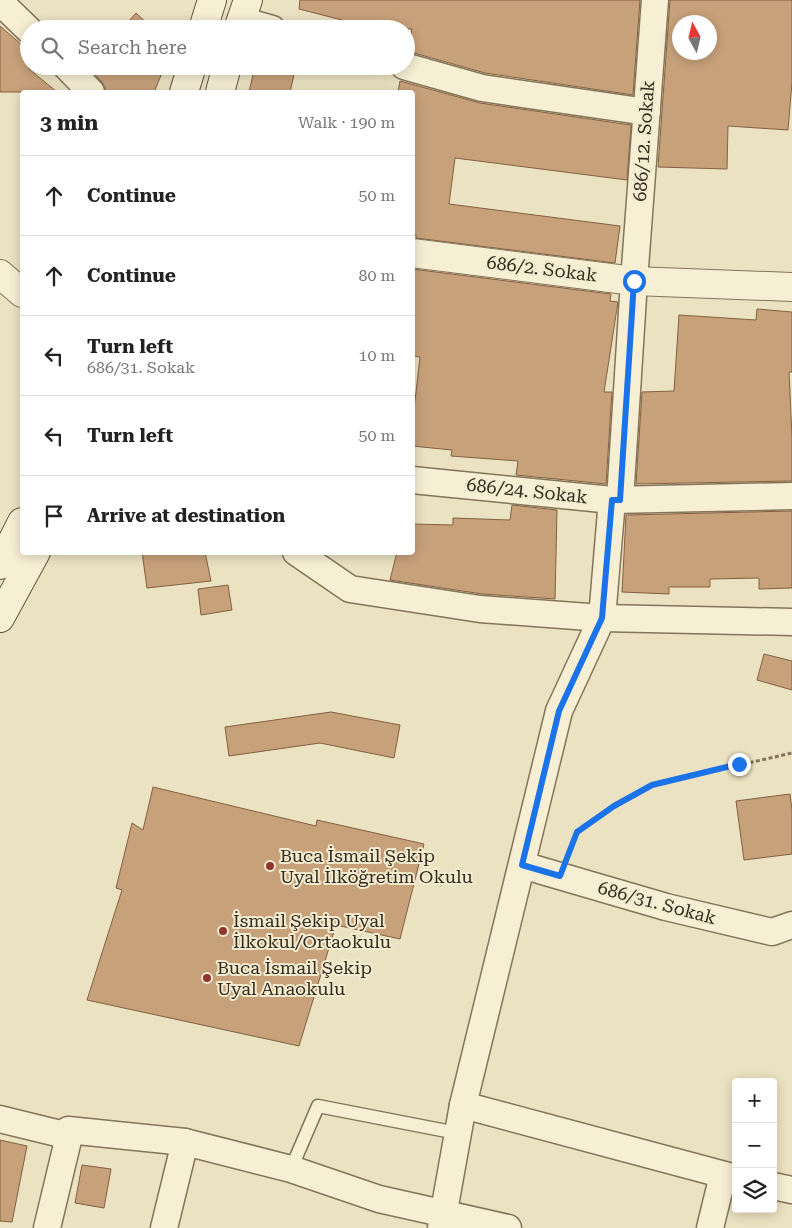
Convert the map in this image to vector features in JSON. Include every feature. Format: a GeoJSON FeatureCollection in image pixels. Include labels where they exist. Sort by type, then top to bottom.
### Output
{"type":"FeatureCollection","features":[{"type":"Feature","properties":{"kind":"street"},"geometry":{"type":"LineString","coordinates":[[206,20],[212,0]]}},
{"type":"Feature","properties":{"kind":"street","name":"686/12. Sokak"},"geometry":{"type":"LineString","coordinates":[[443,1221],[463,1105],[559,711],[602,618],[616,500],[656,0]]}},
{"type":"Feature","properties":{"kind":"street"},"geometry":{"type":"LineString","coordinates":[[0,2],[20,21]]}},
{"type":"Feature","properties":{"kind":"street"},"geometry":{"type":"LineString","coordinates":[[415,69],[482,88],[647,112]]}},
{"type":"Feature","properties":{"kind":"street"},"geometry":{"type":"LineString","coordinates":[[75,75],[89,90]]}},
{"type":"Feature","properties":{"kind":"street"},"geometry":{"type":"LineString","coordinates":[[185,90],[189,75]]}},
{"type":"Feature","properties":{"kind":"street"},"geometry":{"type":"LineString","coordinates":[[221,90],[225,75]]}},
{"type":"Feature","properties":{"kind":"street","name":"686/2. Sokak"},"geometry":{"type":"LineString","coordinates":[[415,253],[634,281],[792,287]]}},
{"type":"Feature","properties":{"kind":"street"},"geometry":{"type":"LineString","coordinates":[[0,274],[20,291]]}},
{"type":"Feature","properties":{"kind":"street","name":"686/24. Sokak"},"geometry":{"type":"LineString","coordinates":[[415,480],[616,500],[792,496]]}},
{"type":"Feature","properties":{"kind":"street"},"geometry":{"type":"LineString","coordinates":[[2,558],[20,526]]}},
{"type":"Feature","properties":{"kind":"street"},"geometry":{"type":"LineString","coordinates":[[0,618],[34,555]]}},
{"type":"Feature","properties":{"kind":"street"},"geometry":{"type":"LineString","coordinates":[[300,555],[350,589],[480,609],[602,618],[792,622]]}},
{"type":"Feature","properties":{"kind":"street","name":"686/31. Sokak"},"geometry":{"type":"LineString","coordinates":[[522,865],[666,907],[772,932],[792,925]]}},
{"type":"Feature","properties":{"kind":"street"},"geometry":{"type":"LineString","coordinates":[[463,1105],[729,1176],[710,1228]]}},
{"type":"Feature","properties":{"kind":"street"},"geometry":{"type":"LineString","coordinates":[[0,1119],[69,1136]]}},
{"type":"Feature","properties":{"kind":"street"},"geometry":{"type":"LineString","coordinates":[[47,1228],[69,1136],[68,1130],[185,1142],[291,1169],[443,1221],[508,1228]]}},
{"type":"Feature","properties":{"kind":"street"},"geometry":{"type":"LineString","coordinates":[[164,1228],[185,1142]]}},
{"type":"Feature","properties":{"kind":"street"},"geometry":{"type":"LineString","coordinates":[[777,1187],[792,1190]]}},
{"type":"Feature","properties":{"kind":"lane"},"geometry":{"type":"LineString","coordinates":[[291,1169],[318,1106],[457,1134]]}},
{"type":"Feature","properties":{"kind":"path"},"geometry":{"type":"LineString","coordinates":[[560,876],[577,832],[614,806],[652,785],[792,753]]}},
{"type":"Feature","properties":{"kind":"building"},"geometry":{"type":"Polygon","coordinates":[[[300,0],[640,0],[633,95],[485,73],[415,53],[415,20],[342,20],[299,9],[300,0]]]}},
{"type":"Feature","properties":{"kind":"building"},"geometry":{"type":"Polygon","coordinates":[[[670,0],[792,0],[792,82],[788,130],[728,126],[727,169],[658,167],[670,0]]]}},
{"type":"Feature","properties":{"kind":"building"},"geometry":{"type":"Polygon","coordinates":[[[136,13],[143,20],[130,20],[136,13]]]}},
{"type":"Feature","properties":{"kind":"building"},"geometry":{"type":"Polygon","coordinates":[[[0,26],[20,43],[20,75],[36,75],[55,90],[0,92],[0,26]]]}},
{"type":"Feature","properties":{"kind":"building"},"geometry":{"type":"Polygon","coordinates":[[[95,75],[161,75],[155,90],[106,90],[102,82],[95,75]]]}},
{"type":"Feature","properties":{"kind":"building"},"geometry":{"type":"Polygon","coordinates":[[[253,75],[294,75],[290,90],[249,90],[253,75]]]}},
{"type":"Feature","properties":{"kind":"building"},"geometry":{"type":"Polygon","coordinates":[[[400,81],[480,103],[631,125],[627,180],[455,158],[449,204],[620,226],[615,263],[416,238],[415,90],[398,90],[400,81]]]}},
{"type":"Feature","properties":{"kind":"building"},"geometry":{"type":"Polygon","coordinates":[[[415,269],[611,294],[610,301],[618,302],[604,392],[612,392],[606,484],[516,475],[518,461],[451,456],[452,450],[415,446],[415,401],[420,357],[415,356],[415,269]]]}},
{"type":"Feature","properties":{"kind":"building"},"geometry":{"type":"Polygon","coordinates":[[[757,309],[792,312],[792,372],[789,372],[792,481],[636,484],[642,392],[674,391],[679,315],[756,320],[757,309]]]}},
{"type":"Feature","properties":{"kind":"building"},"geometry":{"type":"Polygon","coordinates":[[[512,505],[557,510],[555,599],[482,594],[390,580],[396,555],[415,555],[415,524],[453,525],[453,518],[510,520],[512,505]]]}},
{"type":"Feature","properties":{"kind":"building"},"geometry":{"type":"Polygon","coordinates":[[[792,511],[792,588],[759,589],[759,578],[710,579],[710,587],[669,587],[669,594],[622,592],[626,515],[792,511]]]}},
{"type":"Feature","properties":{"kind":"building"},"geometry":{"type":"Polygon","coordinates":[[[142,555],[206,555],[211,581],[147,588],[142,555]]]}},
{"type":"Feature","properties":{"kind":"building"},"geometry":{"type":"Polygon","coordinates":[[[228,585],[232,610],[201,615],[198,589],[228,585]]]}},
{"type":"Feature","properties":{"kind":"building"},"geometry":{"type":"Polygon","coordinates":[[[764,654],[792,661],[792,690],[757,680],[764,654]]]}},
{"type":"Feature","properties":{"kind":"building"},"geometry":{"type":"Polygon","coordinates":[[[331,712],[400,725],[394,758],[320,743],[229,756],[225,727],[331,712]]]}},
{"type":"Feature","properties":{"kind":"building"},"geometry":{"type":"Polygon","coordinates":[[[153,787],[316,826],[317,820],[424,844],[400,939],[336,925],[299,1046],[87,1000],[122,890],[116,888],[132,823],[143,830],[153,787]]]}},
{"type":"Feature","properties":{"kind":"building"},"geometry":{"type":"Polygon","coordinates":[[[790,794],[792,854],[744,860],[736,801],[790,794]]]}},
{"type":"Feature","properties":{"kind":"building"},"geometry":{"type":"Polygon","coordinates":[[[0,1140],[27,1146],[12,1222],[0,1221],[0,1140]]]}},
{"type":"Feature","properties":{"kind":"building"},"geometry":{"type":"Polygon","coordinates":[[[82,1165],[111,1169],[104,1208],[75,1203],[82,1165]]]}},
{"type":"Feature","properties":{"kind":"place","name":"Buca İsmail Şekip Uyal İlköğretim Okulu"},"geometry":{"type":"Point","coordinates":[270,866]}},
{"type":"Feature","properties":{"kind":"place","name":"İsmail Şekip Uyal İlkokul/Ortaokulu"},"geometry":{"type":"Point","coordinates":[223,931]}},
{"type":"Feature","properties":{"kind":"place","name":"Buca İsmail Şekip Uyal Anaokulu"},"geometry":{"type":"Point","coordinates":[207,978]}},
{"type":"Feature","properties":{"kind":"route"},"geometry":{"type":"LineString","coordinates":[[634,281],[620,500],[612,500],[602,618],[559,711],[522,865],[560,876],[577,832],[614,806],[652,785],[739,764]]}}]}
